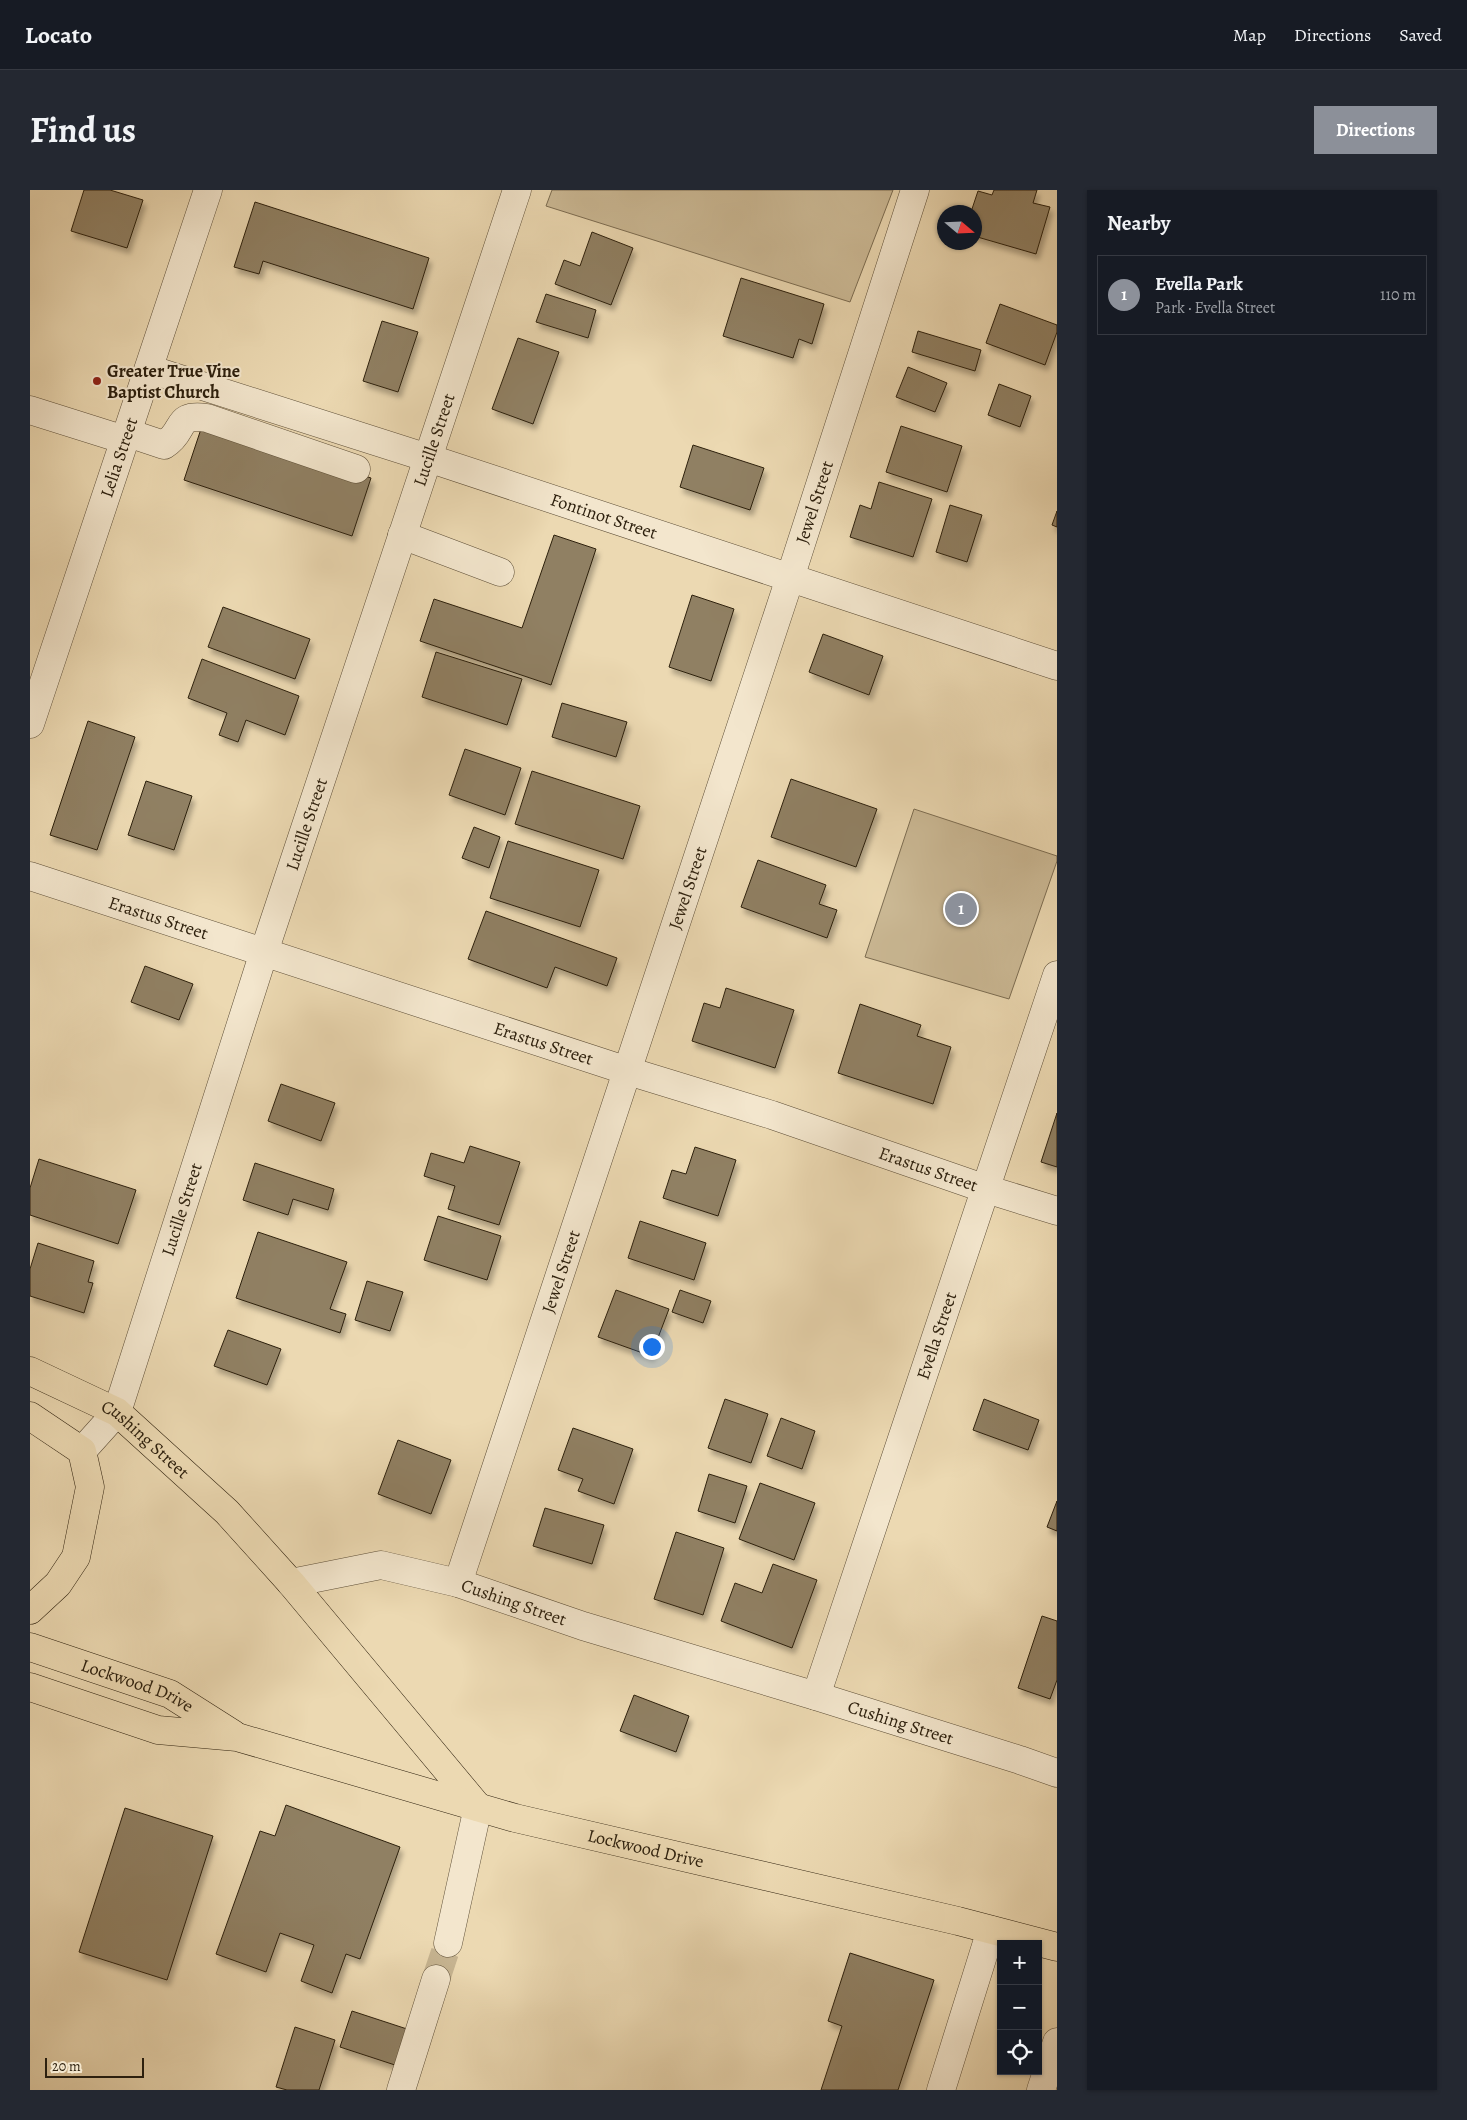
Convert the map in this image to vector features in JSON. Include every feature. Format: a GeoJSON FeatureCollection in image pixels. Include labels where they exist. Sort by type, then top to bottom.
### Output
{"type":"FeatureCollection","features":[{"type":"Feature","properties":{"kind":"main road","name":"Cushing Street"},"geometry":{"type":"LineString","coordinates":[[30,1371],[117,1412],[227,1512],[291,1583]]}},
{"type":"Feature","properties":{"kind":"main road"},"geometry":{"type":"LineString","coordinates":[[30,1416],[82,1450],[90,1487],[76,1557],[58,1584],[30,1610]]}},
{"type":"Feature","properties":{"kind":"main road"},"geometry":{"type":"LineString","coordinates":[[291,1583],[478,1807]]}},
{"type":"Feature","properties":{"kind":"main road","name":"Lockwood Drive"},"geometry":{"type":"LineString","coordinates":[[30,1647],[170,1694],[237,1737]]}},
{"type":"Feature","properties":{"kind":"main road","name":"Lockwood Drive"},"geometry":{"type":"LineString","coordinates":[[32,1693],[158,1730],[237,1737],[515,1818],[1057,1947]]}},
{"type":"Feature","properties":{"kind":"street","name":"Lelia Street"},"geometry":{"type":"LineString","coordinates":[[30,724],[208,190]]}},
{"type":"Feature","properties":{"kind":"street","name":"Lucille Street"},"geometry":{"type":"LineString","coordinates":[[82,1450],[117,1412],[264,952],[518,190]]}},
{"type":"Feature","properties":{"kind":"street","name":"Jewel Street"},"geometry":{"type":"LineString","coordinates":[[458,1583],[790,578],[915,190]]}},
{"type":"Feature","properties":{"kind":"street","name":"Fontinot Street"},"geometry":{"type":"LineString","coordinates":[[149,369],[428,458],[1057,666]]}},
{"type":"Feature","properties":{"kind":"street"},"geometry":{"type":"LineString","coordinates":[[207,418],[217,390]]}},
{"type":"Feature","properties":{"kind":"street"},"geometry":{"type":"LineString","coordinates":[[30,410],[126,437],[164,445],[172,440],[181,423],[187,418],[196,416],[207,418],[356,469]]}},
{"type":"Feature","properties":{"kind":"street"},"geometry":{"type":"LineString","coordinates":[[268,440],[278,410]]}},
{"type":"Feature","properties":{"kind":"street"},"geometry":{"type":"LineString","coordinates":[[327,460],[336,428]]}},
{"type":"Feature","properties":{"kind":"street"},"geometry":{"type":"LineString","coordinates":[[402,536],[500,572]]}},
{"type":"Feature","properties":{"kind":"street","name":"Erastus Street"},"geometry":{"type":"LineString","coordinates":[[30,876],[628,1071],[772,1115],[986,1189],[1057,1211]]}},
{"type":"Feature","properties":{"kind":"street","name":"Evella Street"},"geometry":{"type":"LineString","coordinates":[[816,1696],[1057,975]]}},
{"type":"Feature","properties":{"kind":"street","name":"Cushing Street"},"geometry":{"type":"LineString","coordinates":[[291,1583],[381,1565],[458,1583],[583,1626],[816,1696],[1057,1773]]}},
{"type":"Feature","properties":{"kind":"street"},"geometry":{"type":"LineString","coordinates":[[448,1943],[478,1807]]}},
{"type":"Feature","properties":{"kind":"street"},"geometry":{"type":"LineString","coordinates":[[940,2090],[991,1930]]}},
{"type":"Feature","properties":{"kind":"street"},"geometry":{"type":"LineString","coordinates":[[402,2090],[436,1979]]}},
{"type":"Feature","properties":{"kind":"street"},"geometry":{"type":"LineString","coordinates":[[1041,2090],[1057,2042]]}},
{"type":"Feature","properties":{"kind":"shaded area"},"geometry":{"type":"Polygon","coordinates":[[[552,190],[893,190],[850,302],[546,206],[552,190]]]}},
{"type":"Feature","properties":{"kind":"shaded area"},"geometry":{"type":"Polygon","coordinates":[[[914,809],[1057,856],[1057,861],[1009,999],[865,957],[914,809]]]}},
{"type":"Feature","properties":{"kind":"building"},"geometry":{"type":"Polygon","coordinates":[[[84,190],[110,190],[143,200],[127,248],[71,231],[84,190]]]}},
{"type":"Feature","properties":{"kind":"building"},"geometry":{"type":"Polygon","coordinates":[[[994,190],[1037,190],[1033,203],[1050,207],[1036,254],[982,238],[982,205],[973,205],[978,191],[992,195],[994,190]]]}},
{"type":"Feature","properties":{"kind":"building"},"geometry":{"type":"Polygon","coordinates":[[[255,202],[429,258],[413,309],[263,261],[259,274],[234,267],[255,202]]]}},
{"type":"Feature","properties":{"kind":"building"},"geometry":{"type":"Polygon","coordinates":[[[592,232],[633,248],[611,305],[555,284],[564,260],[580,266],[592,232]]]}},
{"type":"Feature","properties":{"kind":"building"},"geometry":{"type":"Polygon","coordinates":[[[741,278],[824,304],[812,344],[799,339],[793,358],[723,336],[741,278]]]}},
{"type":"Feature","properties":{"kind":"building"},"geometry":{"type":"Polygon","coordinates":[[[546,294],[596,310],[588,338],[536,322],[546,294]]]}},
{"type":"Feature","properties":{"kind":"building"},"geometry":{"type":"Polygon","coordinates":[[[1000,304],[1057,325],[1057,332],[1045,365],[986,343],[1000,304]]]}},
{"type":"Feature","properties":{"kind":"building"},"geometry":{"type":"Polygon","coordinates":[[[382,321],[418,332],[398,392],[363,381],[382,321]]]}},
{"type":"Feature","properties":{"kind":"building"},"geometry":{"type":"Polygon","coordinates":[[[918,331],[981,350],[975,371],[912,352],[918,331]]]}},
{"type":"Feature","properties":{"kind":"building"},"geometry":{"type":"Polygon","coordinates":[[[518,338],[559,352],[533,424],[492,409],[518,338]]]}},
{"type":"Feature","properties":{"kind":"building"},"geometry":{"type":"Polygon","coordinates":[[[908,367],[947,383],[935,412],[896,397],[908,367]]]}},
{"type":"Feature","properties":{"kind":"building"},"geometry":{"type":"Polygon","coordinates":[[[999,384],[1031,396],[1020,427],[988,415],[999,384]]]}},
{"type":"Feature","properties":{"kind":"building"},"geometry":{"type":"Polygon","coordinates":[[[203,423],[371,478],[352,536],[184,480],[203,423]]]}},
{"type":"Feature","properties":{"kind":"building"},"geometry":{"type":"Polygon","coordinates":[[[901,426],[962,446],[947,492],[886,472],[901,426]]]}},
{"type":"Feature","properties":{"kind":"building"},"geometry":{"type":"Polygon","coordinates":[[[693,445],[764,468],[750,510],[680,487],[693,445]]]}},
{"type":"Feature","properties":{"kind":"building"},"geometry":{"type":"Polygon","coordinates":[[[879,482],[932,499],[913,557],[850,537],[860,505],[871,509],[879,482]]]}},
{"type":"Feature","properties":{"kind":"building"},"geometry":{"type":"Polygon","coordinates":[[[950,505],[982,515],[967,562],[936,552],[950,505]]]}},
{"type":"Feature","properties":{"kind":"building"},"geometry":{"type":"Polygon","coordinates":[[[1057,511],[1057,527],[1052,525],[1057,511]]]}},
{"type":"Feature","properties":{"kind":"building"},"geometry":{"type":"Polygon","coordinates":[[[554,535],[596,549],[551,685],[420,641],[434,599],[522,628],[554,535]]]}},
{"type":"Feature","properties":{"kind":"building"},"geometry":{"type":"Polygon","coordinates":[[[692,595],[734,609],[711,681],[669,667],[692,595]]]}},
{"type":"Feature","properties":{"kind":"building"},"geometry":{"type":"Polygon","coordinates":[[[223,607],[310,639],[295,679],[208,647],[223,607]]]}},
{"type":"Feature","properties":{"kind":"building"},"geometry":{"type":"Polygon","coordinates":[[[823,634],[883,656],[869,695],[809,672],[823,634]]]}},
{"type":"Feature","properties":{"kind":"building"},"geometry":{"type":"Polygon","coordinates":[[[436,652],[522,679],[507,725],[422,697],[436,652]]]}},
{"type":"Feature","properties":{"kind":"building"},"geometry":{"type":"Polygon","coordinates":[[[202,659],[299,696],[285,735],[246,720],[238,742],[219,735],[227,713],[188,698],[202,659]]]}},
{"type":"Feature","properties":{"kind":"building"},"geometry":{"type":"Polygon","coordinates":[[[562,703],[627,722],[616,757],[552,737],[562,703]]]}},
{"type":"Feature","properties":{"kind":"building"},"geometry":{"type":"Polygon","coordinates":[[[88,721],[135,737],[97,850],[50,835],[88,721]]]}},
{"type":"Feature","properties":{"kind":"building"},"geometry":{"type":"Polygon","coordinates":[[[465,749],[521,768],[505,815],[449,795],[465,749]]]}},
{"type":"Feature","properties":{"kind":"building"},"geometry":{"type":"Polygon","coordinates":[[[532,771],[640,806],[623,859],[515,824],[532,771]]]}},
{"type":"Feature","properties":{"kind":"building"},"geometry":{"type":"Polygon","coordinates":[[[791,779],[877,809],[856,867],[771,837],[791,779]]]}},
{"type":"Feature","properties":{"kind":"building"},"geometry":{"type":"Polygon","coordinates":[[[146,781],[192,796],[174,850],[128,835],[146,781]]]}},
{"type":"Feature","properties":{"kind":"building"},"geometry":{"type":"Polygon","coordinates":[[[474,827],[500,837],[489,868],[462,858],[474,827]]]}},
{"type":"Feature","properties":{"kind":"building"},"geometry":{"type":"Polygon","coordinates":[[[508,841],[599,870],[580,927],[490,898],[508,841]]]}},
{"type":"Feature","properties":{"kind":"building"},"geometry":{"type":"Polygon","coordinates":[[[758,860],[826,885],[819,904],[837,910],[827,938],[741,907],[758,860]]]}},
{"type":"Feature","properties":{"kind":"building"},"geometry":{"type":"Polygon","coordinates":[[[486,911],[617,958],[607,986],[555,967],[547,988],[468,959],[486,911]]]}},
{"type":"Feature","properties":{"kind":"building"},"geometry":{"type":"Polygon","coordinates":[[[145,966],[193,984],[179,1020],[131,1002],[145,966]]]}},
{"type":"Feature","properties":{"kind":"building"},"geometry":{"type":"Polygon","coordinates":[[[726,988],[794,1010],[775,1068],[692,1041],[704,1003],[720,1008],[726,988]]]}},
{"type":"Feature","properties":{"kind":"building"},"geometry":{"type":"Polygon","coordinates":[[[860,1004],[921,1025],[917,1036],[951,1047],[933,1104],[838,1073],[860,1004]]]}},
{"type":"Feature","properties":{"kind":"building"},"geometry":{"type":"Polygon","coordinates":[[[281,1084],[335,1103],[321,1141],[268,1121],[281,1084]]]}},
{"type":"Feature","properties":{"kind":"building"},"geometry":{"type":"Polygon","coordinates":[[[1057,1113],[1057,1167],[1041,1162],[1057,1113]]]}},
{"type":"Feature","properties":{"kind":"building"},"geometry":{"type":"Polygon","coordinates":[[[470,1146],[520,1162],[499,1225],[448,1209],[455,1186],[424,1176],[431,1153],[464,1163],[470,1146]]]}},
{"type":"Feature","properties":{"kind":"building"},"geometry":{"type":"Polygon","coordinates":[[[695,1147],[736,1160],[718,1216],[663,1198],[672,1170],[686,1174],[695,1147]]]}},
{"type":"Feature","properties":{"kind":"building"},"geometry":{"type":"Polygon","coordinates":[[[39,1159],[136,1190],[118,1244],[30,1215],[30,1188],[39,1159]]]}},
{"type":"Feature","properties":{"kind":"building"},"geometry":{"type":"Polygon","coordinates":[[[255,1163],[334,1189],[328,1210],[293,1199],[288,1215],[243,1200],[255,1163]]]}},
{"type":"Feature","properties":{"kind":"building"},"geometry":{"type":"Polygon","coordinates":[[[438,1216],[501,1236],[487,1280],[424,1260],[438,1216]]]}},
{"type":"Feature","properties":{"kind":"building"},"geometry":{"type":"Polygon","coordinates":[[[640,1221],[706,1243],[694,1280],[628,1258],[640,1221]]]}},
{"type":"Feature","properties":{"kind":"building"},"geometry":{"type":"Polygon","coordinates":[[[258,1232],[347,1262],[330,1309],[346,1314],[340,1333],[236,1298],[258,1232]]]}},
{"type":"Feature","properties":{"kind":"building"},"geometry":{"type":"Polygon","coordinates":[[[38,1243],[94,1261],[88,1282],[93,1283],[84,1313],[30,1296],[30,1269],[38,1243]]]}},
{"type":"Feature","properties":{"kind":"building"},"geometry":{"type":"Polygon","coordinates":[[[367,1281],[403,1292],[390,1331],[355,1320],[367,1281]]]}},
{"type":"Feature","properties":{"kind":"building"},"geometry":{"type":"Polygon","coordinates":[[[616,1290],[669,1309],[651,1356],[598,1337],[616,1290]]]}},
{"type":"Feature","properties":{"kind":"building"},"geometry":{"type":"Polygon","coordinates":[[[680,1290],[711,1301],[703,1323],[672,1312],[680,1290]]]}},
{"type":"Feature","properties":{"kind":"building"},"geometry":{"type":"Polygon","coordinates":[[[228,1330],[281,1349],[267,1385],[214,1366],[228,1330]]]}},
{"type":"Feature","properties":{"kind":"building"},"geometry":{"type":"Polygon","coordinates":[[[725,1399],[768,1414],[751,1463],[708,1448],[725,1399]]]}},
{"type":"Feature","properties":{"kind":"building"},"geometry":{"type":"Polygon","coordinates":[[[984,1399],[1039,1420],[1028,1450],[973,1430],[984,1399]]]}},
{"type":"Feature","properties":{"kind":"building"},"geometry":{"type":"Polygon","coordinates":[[[781,1418],[815,1431],[802,1469],[767,1456],[781,1418]]]}},
{"type":"Feature","properties":{"kind":"building"},"geometry":{"type":"Polygon","coordinates":[[[573,1428],[633,1449],[614,1504],[578,1491],[583,1479],[558,1470],[573,1428]]]}},
{"type":"Feature","properties":{"kind":"building"},"geometry":{"type":"Polygon","coordinates":[[[398,1440],[451,1460],[431,1514],[378,1494],[398,1440]]]}},
{"type":"Feature","properties":{"kind":"building"},"geometry":{"type":"Polygon","coordinates":[[[709,1474],[747,1486],[735,1523],[698,1511],[709,1474]]]}},
{"type":"Feature","properties":{"kind":"building"},"geometry":{"type":"Polygon","coordinates":[[[760,1483],[815,1503],[794,1560],[739,1539],[760,1483]]]}},
{"type":"Feature","properties":{"kind":"building"},"geometry":{"type":"Polygon","coordinates":[[[1057,1501],[1057,1531],[1047,1527],[1057,1501]]]}},
{"type":"Feature","properties":{"kind":"building"},"geometry":{"type":"Polygon","coordinates":[[[545,1508],[604,1525],[592,1564],[533,1546],[545,1508]]]}},
{"type":"Feature","properties":{"kind":"building"},"geometry":{"type":"Polygon","coordinates":[[[676,1532],[724,1548],[703,1615],[654,1599],[676,1532]]]}},
{"type":"Feature","properties":{"kind":"building"},"geometry":{"type":"Polygon","coordinates":[[[773,1564],[817,1580],[792,1648],[721,1621],[735,1583],[762,1593],[773,1564]]]}},
{"type":"Feature","properties":{"kind":"building"},"geometry":{"type":"Polygon","coordinates":[[[1042,1616],[1057,1621],[1057,1680],[1050,1699],[1018,1688],[1042,1616]]]}},
{"type":"Feature","properties":{"kind":"building"},"geometry":{"type":"Polygon","coordinates":[[[634,1695],[689,1716],[676,1752],[620,1731],[634,1695]]]}},
{"type":"Feature","properties":{"kind":"building"},"geometry":{"type":"Polygon","coordinates":[[[286,1805],[400,1847],[360,1959],[346,1954],[332,1993],[301,1981],[314,1945],[280,1933],[266,1972],[216,1954],[260,1831],[275,1836],[286,1805]]]}},
{"type":"Feature","properties":{"kind":"building"},"geometry":{"type":"Polygon","coordinates":[[[125,1808],[213,1836],[167,1980],[79,1952],[125,1808]]]}},
{"type":"Feature","properties":{"kind":"building"},"geometry":{"type":"Polygon","coordinates":[[[850,1953],[934,1980],[898,2090],[821,2090],[842,2026],[828,2021],[850,1953]]]}},
{"type":"Feature","properties":{"kind":"building"},"geometry":{"type":"Polygon","coordinates":[[[352,2011],[410,2030],[398,2066],[340,2047],[352,2011]]]}},
{"type":"Feature","properties":{"kind":"building"},"geometry":{"type":"Polygon","coordinates":[[[295,2027],[335,2040],[319,2090],[287,2090],[276,2087],[295,2027]]]}},
{"type":"Feature","properties":{"kind":"tunnel"},"geometry":{"type":"LineString","coordinates":[[436,1979],[448,1943]]}},
{"type":"Feature","properties":{"kind":"place","name":"Greater True Vine Baptist Church"},"geometry":{"type":"Point","coordinates":[97,381]}},
{"type":"Feature","properties":{"kind":"place","name":"Evella Park"},"geometry":{"type":"Point","coordinates":[961,909]}}]}
